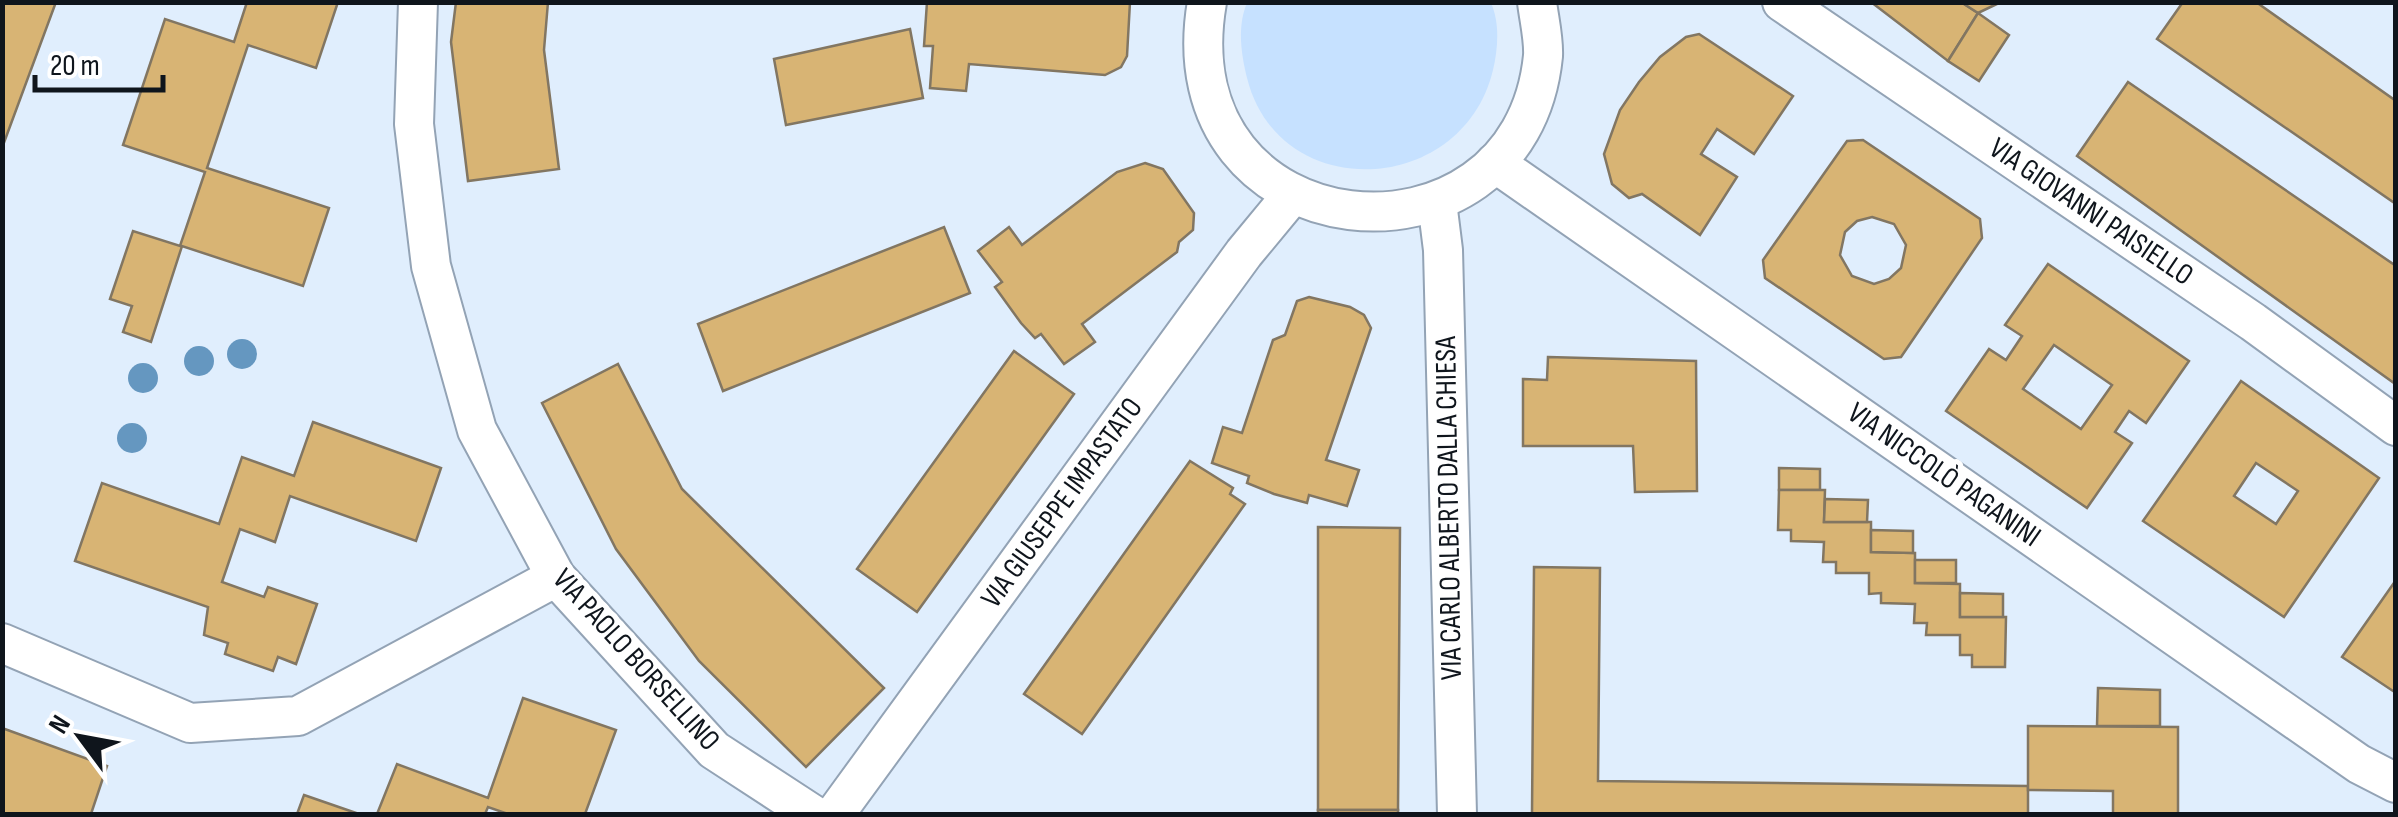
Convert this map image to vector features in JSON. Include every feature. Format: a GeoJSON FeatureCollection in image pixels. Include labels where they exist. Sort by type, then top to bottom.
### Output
{"type":"FeatureCollection","features":[{"type":"Feature","properties":{"kind":"street","name":"VIA PAOLO BORSELLINO"},"geometry":{"type":"LineString","coordinates":[[418,2],[414,124],[431,266],[477,430],[556,577],[714,750],[812,814]]}},
{"type":"Feature","properties":{"kind":"street"},"geometry":{"type":"LineString","coordinates":[[1207,2],[1200,38],[1206,86],[1224,130],[1254,168],[1292,196],[1339,212],[1389,214],[1438,202],[1495,163],[1528,113],[1543,54],[1538,2]]}},
{"type":"Feature","properties":{"kind":"street","name":"VIA GIOVANNI PAISIELLO"},"geometry":{"type":"LineString","coordinates":[[1782,2],[2252,322],[2396,426]]}},
{"type":"Feature","properties":{"kind":"street","name":"VIA NICCOLÒ PAGANINI"},"geometry":{"type":"LineString","coordinates":[[1495,163],[2359,764],[2396,783]]}},
{"type":"Feature","properties":{"kind":"street","name":"VIA GIUSEPPE IMPASTATO"},"geometry":{"type":"LineString","coordinates":[[835,814],[1244,253],[1292,196]]}},
{"type":"Feature","properties":{"kind":"street","name":"VIA CARLO ALBERTO DALLA CHIESA"},"geometry":{"type":"LineString","coordinates":[[1438,202],[1443,250],[1458,814]]}},
{"type":"Feature","properties":{"kind":"street"},"geometry":{"type":"LineString","coordinates":[[2,643],[190,723],[298,716],[556,577]]}},
{"type":"Feature","properties":{"kind":"shaded area"},"geometry":{"type":"Polygon","coordinates":[[[1247,3],[1491,3],[1497,36],[1493,70],[1475,112],[1446,142],[1410,162],[1371,169],[1331,165],[1295,148],[1266,120],[1243,59],[1241,31],[1247,3]]]}},
{"type":"Feature","properties":{"kind":"building"},"geometry":{"type":"Polygon","coordinates":[[[2,2],[56,2],[2,148],[2,2]]]}},
{"type":"Feature","properties":{"kind":"building"},"geometry":{"type":"Polygon","coordinates":[[[247,2],[338,2],[316,68],[248,45],[207,168],[329,208],[303,286],[182,246],[151,342],[123,332],[132,306],[110,299],[133,231],[180,246],[205,172],[123,145],[165,19],[234,42],[247,2]]]}},
{"type":"Feature","properties":{"kind":"building"},"geometry":{"type":"Polygon","coordinates":[[[456,2],[548,2],[544,50],[559,169],[468,181],[451,42],[456,2]]]}},
{"type":"Feature","properties":{"kind":"building"},"geometry":{"type":"Polygon","coordinates":[[[927,2],[1130,2],[1127,56],[1121,67],[1105,75],[969,64],[966,91],[930,88],[933,46],[924,46],[927,2]]]}},
{"type":"Feature","properties":{"kind":"building"},"geometry":{"type":"Polygon","coordinates":[[[1871,2],[1961,2],[1978,13],[1948,61],[1871,2]]]}},
{"type":"Feature","properties":{"kind":"building"},"geometry":{"type":"Polygon","coordinates":[[[1961,2],[2001,2],[1978,13],[1961,2]]]}},
{"type":"Feature","properties":{"kind":"building"},"geometry":{"type":"Polygon","coordinates":[[[2183,2],[2256,2],[2396,101],[2396,204],[2157,39],[2183,2]]]}},
{"type":"Feature","properties":{"kind":"building"},"geometry":{"type":"Polygon","coordinates":[[[1978,13],[2009,35],[1979,81],[1948,61],[1978,13]]]}},
{"type":"Feature","properties":{"kind":"building"},"geometry":{"type":"Polygon","coordinates":[[[910,29],[923,98],[786,125],[774,59],[910,29]]]}},
{"type":"Feature","properties":{"kind":"building"},"geometry":{"type":"Polygon","coordinates":[[[1699,34],[1793,96],[1754,154],[1717,129],[1701,154],[1737,177],[1700,235],[1642,194],[1629,198],[1612,184],[1604,154],[1620,110],[1639,82],[1660,57],[1686,37],[1699,34]]]}},
{"type":"Feature","properties":{"kind":"building"},"geometry":{"type":"Polygon","coordinates":[[[2128,82],[2396,266],[2394,383],[2077,156],[2128,82]]]}},
{"type":"Feature","properties":{"kind":"building"},"geometry":{"type":"Polygon","coordinates":[[[1863,140],[1980,219],[1982,238],[1901,357],[1884,359],[1765,278],[1763,260],[1847,141],[1863,140]],[[1872,217],[1857,221],[1845,232],[1840,255],[1852,276],[1874,284],[1889,279],[1901,268],[1906,245],[1894,224],[1872,217]]]}},
{"type":"Feature","properties":{"kind":"building"},"geometry":{"type":"Polygon","coordinates":[[[1145,163],[1163,169],[1194,213],[1193,230],[1179,242],[1177,252],[1082,324],[1095,342],[1064,364],[1041,334],[1035,338],[1021,323],[995,287],[1002,282],[978,251],[1009,227],[1022,245],[1117,172],[1145,163]]]}},
{"type":"Feature","properties":{"kind":"building"},"geometry":{"type":"Polygon","coordinates":[[[944,227],[970,293],[723,391],[698,324],[944,227]]]}},
{"type":"Feature","properties":{"kind":"building"},"geometry":{"type":"Polygon","coordinates":[[[2048,264],[2189,361],[2146,423],[2129,411],[2115,432],[2132,443],[2087,508],[1946,411],[1989,349],[2006,360],[2022,336],[2005,325],[2048,264]],[[2054,345],[2023,389],[2081,429],[2112,385],[2054,345]]]}},
{"type":"Feature","properties":{"kind":"building"},"geometry":{"type":"Polygon","coordinates":[[[1309,297],[1350,307],[1364,315],[1371,328],[1326,460],[1359,470],[1347,506],[1309,495],[1307,503],[1274,494],[1247,483],[1249,476],[1212,463],[1223,427],[1242,433],[1273,340],[1285,335],[1297,301],[1309,297]]]}},
{"type":"Feature","properties":{"kind":"building"},"geometry":{"type":"Polygon","coordinates":[[[1014,351],[1074,394],[917,612],[857,569],[1014,351]]]}},
{"type":"Feature","properties":{"kind":"building"},"geometry":{"type":"Polygon","coordinates":[[[1548,357],[1696,361],[1697,491],[1635,492],[1633,446],[1523,446],[1523,379],[1547,380],[1548,357]]]}},
{"type":"Feature","properties":{"kind":"building"},"geometry":{"type":"Polygon","coordinates":[[[618,364],[682,489],[884,688],[806,767],[699,661],[616,549],[542,403],[618,364]]]}},
{"type":"Feature","properties":{"kind":"building"},"geometry":{"type":"Polygon","coordinates":[[[2241,381],[2379,478],[2284,617],[2143,521],[2241,381]],[[2256,463],[2234,496],[2276,524],[2298,491],[2256,463]]]}},
{"type":"Feature","properties":{"kind":"building"},"geometry":{"type":"Polygon","coordinates":[[[313,422],[441,468],[416,541],[290,496],[275,542],[240,529],[222,582],[264,597],[268,587],[317,604],[296,664],[278,657],[273,671],[225,654],[228,643],[204,635],[208,607],[75,561],[102,483],[219,524],[242,457],[294,476],[313,422]]]}},
{"type":"Feature","properties":{"kind":"building"},"geometry":{"type":"Polygon","coordinates":[[[1190,461],[1233,488],[1230,494],[1245,504],[1082,734],[1024,694],[1190,461]]]}},
{"type":"Feature","properties":{"kind":"building"},"geometry":{"type":"Polygon","coordinates":[[[1779,468],[1820,469],[1820,490],[1779,490],[1779,468]]]}},
{"type":"Feature","properties":{"kind":"building"},"geometry":{"type":"Polygon","coordinates":[[[1779,490],[1825,490],[1824,522],[1871,522],[1871,552],[1915,553],[1915,583],[1960,584],[1960,617],[2006,617],[2005,667],[1972,667],[1972,655],[1960,655],[1960,635],[1926,635],[1927,623],[1914,623],[1915,604],[1881,603],[1881,593],[1869,594],[1869,573],[1836,573],[1836,562],[1823,562],[1824,542],[1791,541],[1791,530],[1778,530],[1779,490]]]}},
{"type":"Feature","properties":{"kind":"building"},"geometry":{"type":"Polygon","coordinates":[[[1825,499],[1868,500],[1867,522],[1824,522],[1825,499]]]}},
{"type":"Feature","properties":{"kind":"building"},"geometry":{"type":"Polygon","coordinates":[[[1318,527],[1400,528],[1398,810],[1318,810],[1318,527]]]}},
{"type":"Feature","properties":{"kind":"building"},"geometry":{"type":"Polygon","coordinates":[[[1871,530],[1913,531],[1913,553],[1871,552],[1871,530]]]}},
{"type":"Feature","properties":{"kind":"building"},"geometry":{"type":"Polygon","coordinates":[[[1915,560],[1956,560],[1956,583],[1915,583],[1915,560]]]}},
{"type":"Feature","properties":{"kind":"building"},"geometry":{"type":"Polygon","coordinates":[[[1534,567],[1600,568],[1598,781],[2028,786],[2028,814],[1532,814],[1534,567]]]}},
{"type":"Feature","properties":{"kind":"building"},"geometry":{"type":"Polygon","coordinates":[[[2396,580],[2396,693],[2342,657],[2396,580]]]}},
{"type":"Feature","properties":{"kind":"building"},"geometry":{"type":"Polygon","coordinates":[[[1960,593],[2003,594],[2003,617],[1960,617],[1960,593]]]}},
{"type":"Feature","properties":{"kind":"building"},"geometry":{"type":"Polygon","coordinates":[[[2098,688],[2160,690],[2160,726],[2097,726],[2098,688]]]}},
{"type":"Feature","properties":{"kind":"building"},"geometry":{"type":"Polygon","coordinates":[[[523,698],[616,730],[585,814],[508,814],[488,807],[485,814],[377,814],[397,764],[488,798],[523,698]]]}},
{"type":"Feature","properties":{"kind":"building"},"geometry":{"type":"Polygon","coordinates":[[[2028,726],[2178,727],[2178,814],[2113,814],[2113,791],[2028,790],[2028,726]]]}},
{"type":"Feature","properties":{"kind":"building"},"geometry":{"type":"Polygon","coordinates":[[[2,728],[107,766],[91,814],[2,814],[2,728]]]}},
{"type":"Feature","properties":{"kind":"building"},"geometry":{"type":"Polygon","coordinates":[[[304,795],[359,814],[297,814],[304,795]]]}},
{"type":"Feature","properties":{"kind":"building"},"geometry":{"type":"Polygon","coordinates":[[[1318,810],[1398,810],[1398,814],[1318,814],[1318,810]]]}}]}
